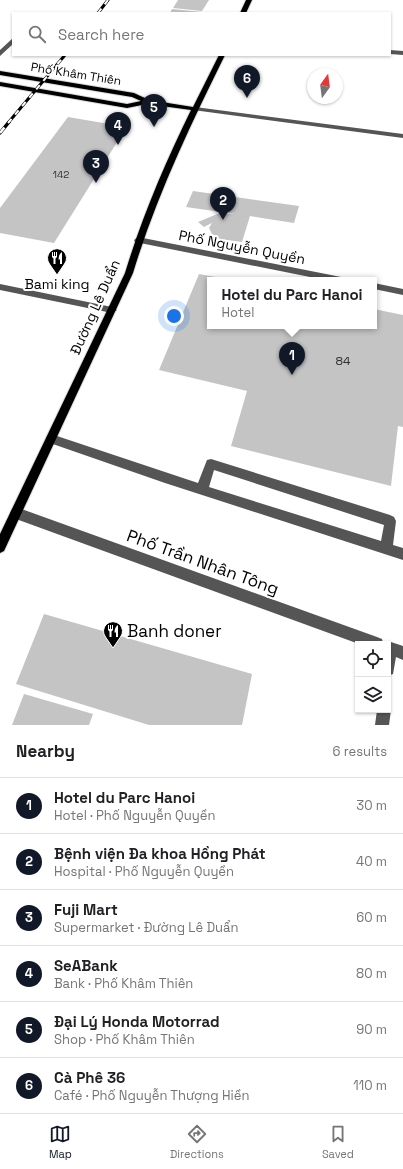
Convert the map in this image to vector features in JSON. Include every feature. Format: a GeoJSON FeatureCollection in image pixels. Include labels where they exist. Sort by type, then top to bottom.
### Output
{"type":"FeatureCollection","features":[{"type":"Feature","properties":{"kind":"main road"},"geometry":{"type":"LineString","coordinates":[[243,12],[249,0]]}},
{"type":"Feature","properties":{"kind":"main road","name":"Đường Lê Duẩn"},"geometry":{"type":"LineString","coordinates":[[0,547],[129,273],[138,240],[195,109],[222,56]]}},
{"type":"Feature","properties":{"kind":"main road","name":"Phố Khâm Thiên"},"geometry":{"type":"LineString","coordinates":[[0,73],[134,95],[147,102]]}},
{"type":"Feature","properties":{"kind":"main road","name":"Phố Khâm Thiên"},"geometry":{"type":"LineString","coordinates":[[0,84],[127,106],[147,102],[195,109]]}},
{"type":"Feature","properties":{"kind":"street"},"geometry":{"type":"LineString","coordinates":[[0,54],[12,41]]}},
{"type":"Feature","properties":{"kind":"street"},"geometry":{"type":"LineString","coordinates":[[391,52],[403,54]]}},
{"type":"Feature","properties":{"kind":"street"},"geometry":{"type":"LineString","coordinates":[[195,109],[403,136]]}},
{"type":"Feature","properties":{"kind":"street","name":"Phố Nguyễn Quyền"},"geometry":{"type":"LineString","coordinates":[[138,240],[326,277]]}},
{"type":"Feature","properties":{"kind":"street"},"geometry":{"type":"LineString","coordinates":[[0,287],[112,310]]}},
{"type":"Feature","properties":{"kind":"street"},"geometry":{"type":"LineString","coordinates":[[377,287],[403,292]]}},
{"type":"Feature","properties":{"kind":"street"},"geometry":{"type":"LineString","coordinates":[[51,439],[403,554]]}},
{"type":"Feature","properties":{"kind":"street"},"geometry":{"type":"LineString","coordinates":[[202,489],[211,464],[390,521],[386,549]]}},
{"type":"Feature","properties":{"kind":"street","name":"Phố Trần Nhân Tông"},"geometry":{"type":"LineString","coordinates":[[16,513],[371,641]]}},
{"type":"Feature","properties":{"kind":"street"},"geometry":{"type":"LineString","coordinates":[[382,725],[384,713]]}},
{"type":"Feature","properties":{"kind":"building"},"geometry":{"type":"Polygon","coordinates":[[[178,0],[209,0],[202,11],[173,8],[178,0]]]}},
{"type":"Feature","properties":{"kind":"building"},"geometry":{"type":"Polygon","coordinates":[[[172,9],[202,12],[170,12],[172,9]]]}},
{"type":"Feature","properties":{"kind":"building"},"geometry":{"type":"Polygon","coordinates":[[[68,117],[109,124],[119,139],[54,243],[0,233],[0,208],[68,117]]]}},
{"type":"Feature","properties":{"kind":"building"},"geometry":{"type":"Polygon","coordinates":[[[193,191],[299,206],[294,223],[250,216],[242,242],[220,239],[212,234],[209,228],[212,223],[204,227],[198,222],[222,212],[186,207],[193,191]]]}},
{"type":"Feature","properties":{"kind":"building"},"geometry":{"type":"Polygon","coordinates":[[[199,274],[215,277],[207,277],[207,329],[377,329],[377,310],[403,315],[403,427],[398,426],[391,486],[231,446],[247,391],[159,370],[199,274]]]}},
{"type":"Feature","properties":{"kind":"building"},"geometry":{"type":"Polygon","coordinates":[[[44,614],[252,674],[242,725],[149,725],[16,684],[44,614]]]}},
{"type":"Feature","properties":{"kind":"building"},"geometry":{"type":"Polygon","coordinates":[[[24,694],[93,714],[89,725],[12,725],[24,694]]]}},
{"type":"Feature","properties":{"kind":"railway"},"geometry":{"type":"LineString","coordinates":[[99,12],[108,0]]}},
{"type":"Feature","properties":{"kind":"railway"},"geometry":{"type":"LineString","coordinates":[[8,123],[64,56]]}},
{"type":"Feature","properties":{"kind":"railway"},"geometry":{"type":"LineString","coordinates":[[0,133],[9,122]]}},
{"type":"Feature","properties":{"kind":"place","name":"Cà Phê 36"},"geometry":{"type":"Point","coordinates":[247,98]}},
{"type":"Feature","properties":{"kind":"place","name":"Đại Lý Honda Motorrad"},"geometry":{"type":"Point","coordinates":[154,127]}},
{"type":"Feature","properties":{"kind":"place","name":"SeABank"},"geometry":{"type":"Point","coordinates":[118,145]}},
{"type":"Feature","properties":{"kind":"place","name":"Fuji Mart"},"geometry":{"type":"Point","coordinates":[96,183]}},
{"type":"Feature","properties":{"kind":"place","name":"Bệnh viện Đa khoa Hồng Phát"},"geometry":{"type":"Point","coordinates":[223,220]}},
{"type":"Feature","properties":{"kind":"place","name":"Bami king"},"geometry":{"type":"Point","coordinates":[57,275]}},
{"type":"Feature","properties":{"kind":"place","name":"Hotel du Parc Hanoi"},"geometry":{"type":"Point","coordinates":[292,375]}},
{"type":"Feature","properties":{"kind":"place","name":"Banh doner"},"geometry":{"type":"Point","coordinates":[113,648]}}]}
